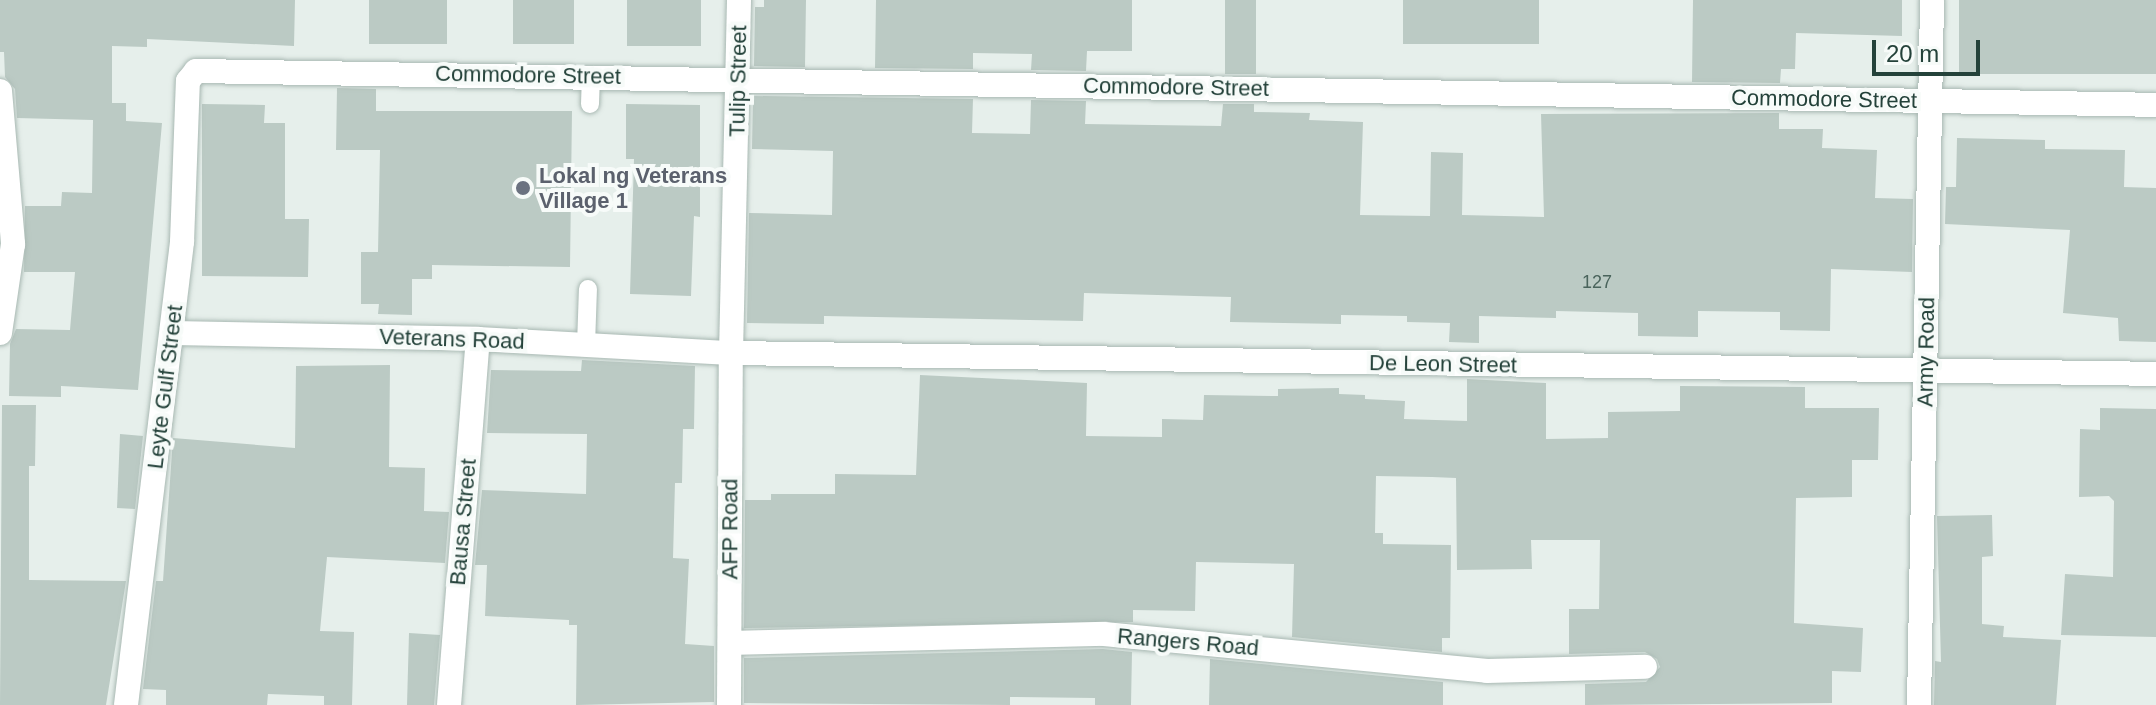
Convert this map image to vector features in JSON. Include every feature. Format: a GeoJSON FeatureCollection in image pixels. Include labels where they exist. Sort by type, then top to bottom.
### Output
{"type":"FeatureCollection","features":[{"type":"Feature","properties":{"kind":"street","name":"Tulip Street"},"geometry":{"type":"LineString","coordinates":[[731,353],[739,0]]}},
{"type":"Feature","properties":{"kind":"street","name":"Army Road"},"geometry":{"type":"LineString","coordinates":[[1919,705],[1932,0]]}},
{"type":"Feature","properties":{"kind":"street","name":"Commodore Street"},"geometry":{"type":"LineString","coordinates":[[196,71],[2156,105]]}},
{"type":"Feature","properties":{"kind":"street","name":"Leyte Gulf Street"},"geometry":{"type":"LineString","coordinates":[[126,705],[173,333],[188,81],[196,71]]}},
{"type":"Feature","properties":{"kind":"street"},"geometry":{"type":"LineString","coordinates":[[0,91],[13,244],[0,333]]}},
{"type":"Feature","properties":{"kind":"street","name":"Veterans Road"},"geometry":{"type":"LineString","coordinates":[[173,333],[478,339],[731,353]]}},
{"type":"Feature","properties":{"kind":"street","name":"Bausa Street"},"geometry":{"type":"LineString","coordinates":[[449,705],[478,339]]}},
{"type":"Feature","properties":{"kind":"street","name":"De Leon Street"},"geometry":{"type":"LineString","coordinates":[[731,353],[2156,374]]}},
{"type":"Feature","properties":{"kind":"street","name":"AFP Road"},"geometry":{"type":"LineString","coordinates":[[729,705],[731,353]]}},
{"type":"Feature","properties":{"kind":"street","name":"Rangers Road"},"geometry":{"type":"LineString","coordinates":[[730,643],[1104,634],[1487,671],[1645,667]]}},
{"type":"Feature","properties":{"kind":"lane"},"geometry":{"type":"LineString","coordinates":[[590,104],[591,76]]}},
{"type":"Feature","properties":{"kind":"lane"},"geometry":{"type":"LineString","coordinates":[[586,345],[588,289]]}},
{"type":"Feature","properties":{"kind":"building"},"geometry":{"type":"Polygon","coordinates":[[[0,0],[295,0],[294,46],[147,39],[147,47],[112,46],[112,103],[126,103],[126,121],[162,123],[138,390],[61,386],[61,397],[9,396],[10,344],[16,329],[70,330],[75,272],[24,272],[25,206],[61,206],[62,192],[92,193],[93,120],[17,118],[15,89],[5,77],[4,52],[0,52],[0,0]]]}},
{"type":"Feature","properties":{"kind":"building"},"geometry":{"type":"Polygon","coordinates":[[[369,0],[447,0],[447,44],[369,44],[369,0]]]}},
{"type":"Feature","properties":{"kind":"building"},"geometry":{"type":"Polygon","coordinates":[[[513,0],[574,0],[574,44],[513,44],[513,0]]]}},
{"type":"Feature","properties":{"kind":"building"},"geometry":{"type":"Polygon","coordinates":[[[627,0],[701,0],[701,46],[627,46],[627,0]]]}},
{"type":"Feature","properties":{"kind":"building"},"geometry":{"type":"Polygon","coordinates":[[[764,0],[806,0],[805,67],[754,66],[755,7],[764,7],[764,0]]]}},
{"type":"Feature","properties":{"kind":"building"},"geometry":{"type":"Polygon","coordinates":[[[876,0],[1132,0],[1132,51],[1087,51],[1086,71],[1031,70],[1032,54],[973,53],[973,69],[875,68],[876,0]]]}},
{"type":"Feature","properties":{"kind":"building"},"geometry":{"type":"Polygon","coordinates":[[[1225,0],[1256,0],[1256,74],[1225,74],[1225,0]]]}},
{"type":"Feature","properties":{"kind":"building"},"geometry":{"type":"Polygon","coordinates":[[[1403,0],[1539,0],[1539,44],[1403,44],[1403,0]]]}},
{"type":"Feature","properties":{"kind":"building"},"geometry":{"type":"Polygon","coordinates":[[[1693,0],[1902,0],[1902,36],[1796,33],[1795,69],[1781,69],[1780,83],[1692,82],[1693,0]]]}},
{"type":"Feature","properties":{"kind":"building"},"geometry":{"type":"Polygon","coordinates":[[[1959,0],[2156,0],[2156,74],[1959,74],[1959,0]]]}},
{"type":"Feature","properties":{"kind":"building"},"geometry":{"type":"Polygon","coordinates":[[[337,88],[376,89],[376,111],[572,111],[570,267],[432,265],[432,279],[412,279],[412,315],[378,314],[379,304],[361,304],[361,252],[378,252],[380,150],[336,150],[337,88]]]}},
{"type":"Feature","properties":{"kind":"building"},"geometry":{"type":"Polygon","coordinates":[[[753,96],[973,99],[972,133],[1030,134],[1031,100],[1086,101],[1085,124],[1221,126],[1223,104],[1254,104],[1254,112],[1310,113],[1309,120],[1363,122],[1360,215],[1430,216],[1431,152],[1463,153],[1462,215],[1544,217],[1541,114],[1779,113],[1779,129],[1823,129],[1822,148],[1877,150],[1875,198],[1913,199],[1912,272],[1831,269],[1830,331],[1780,330],[1780,312],[1698,311],[1698,337],[1638,336],[1638,313],[1556,311],[1556,318],[1479,316],[1479,343],[1449,342],[1450,323],[1407,322],[1407,316],[1341,315],[1341,324],[1230,322],[1231,297],[1084,293],[1083,321],[824,316],[824,324],[747,323],[749,213],[832,215],[833,151],[752,149],[753,96]]]}},
{"type":"Feature","properties":{"kind":"building"},"geometry":{"type":"Polygon","coordinates":[[[202,104],[265,105],[264,123],[285,123],[285,219],[309,219],[308,277],[202,276],[202,104]]]}},
{"type":"Feature","properties":{"kind":"building"},"geometry":{"type":"Polygon","coordinates":[[[626,104],[700,105],[700,217],[694,216],[691,296],[630,294],[634,159],[626,159],[626,104]]]}},
{"type":"Feature","properties":{"kind":"building"},"geometry":{"type":"Polygon","coordinates":[[[1957,138],[2045,140],[2045,149],[2125,150],[2124,187],[2156,188],[2156,342],[2119,341],[2118,318],[2063,313],[2070,230],[1945,224],[1946,187],[1956,187],[1957,138]]]}},
{"type":"Feature","properties":{"kind":"building"},"geometry":{"type":"Polygon","coordinates":[[[582,360],[695,366],[694,429],[683,429],[682,483],[675,483],[673,558],[689,559],[685,644],[714,646],[714,702],[576,705],[577,625],[569,625],[569,620],[485,616],[487,565],[475,565],[482,490],[586,494],[587,434],[487,433],[491,370],[581,371],[582,360]]]}},
{"type":"Feature","properties":{"kind":"building"},"geometry":{"type":"Polygon","coordinates":[[[390,365],[389,467],[425,468],[424,511],[449,512],[445,563],[327,557],[320,631],[354,632],[352,705],[324,705],[324,696],[268,694],[267,705],[166,705],[166,690],[143,689],[156,581],[163,581],[173,438],[295,448],[296,366],[390,365]]]}},
{"type":"Feature","properties":{"kind":"building"},"geometry":{"type":"Polygon","coordinates":[[[920,375],[1087,383],[1086,436],[1162,437],[1162,419],[1203,420],[1204,395],[1278,396],[1278,389],[1339,388],[1339,394],[1405,401],[1404,419],[1467,421],[1467,379],[1546,383],[1546,439],[1608,438],[1608,412],[1680,411],[1680,386],[1805,387],[1805,408],[1879,408],[1878,460],[1852,460],[1852,497],[1796,498],[1794,623],[1863,628],[1861,672],[1832,671],[1832,703],[1585,705],[1585,684],[1646,682],[1660,667],[1657,659],[1645,652],[1569,654],[1569,609],[1599,609],[1600,540],[1531,540],[1532,569],[1457,570],[1456,478],[1432,477],[1376,476],[1375,533],[1383,533],[1383,544],[1451,545],[1450,638],[1442,638],[1442,652],[1292,637],[1294,564],[1196,562],[1195,611],[1133,610],[1133,622],[744,628],[745,500],[771,500],[771,494],[835,494],[835,474],[916,475],[920,375]]]}},
{"type":"Feature","properties":{"kind":"building"},"geometry":{"type":"Polygon","coordinates":[[[2,405],[36,405],[35,466],[29,466],[29,580],[126,581],[106,705],[0,705],[2,405]]]}},
{"type":"Feature","properties":{"kind":"building"},"geometry":{"type":"Polygon","coordinates":[[[2100,408],[2156,409],[2156,637],[2061,635],[2065,574],[2113,577],[2114,501],[2109,496],[2079,497],[2080,429],[2100,430],[2100,408]]]}},
{"type":"Feature","properties":{"kind":"building"},"geometry":{"type":"Polygon","coordinates":[[[120,434],[143,436],[135,509],[117,508],[120,434]]]}},
{"type":"Feature","properties":{"kind":"building"},"geometry":{"type":"Polygon","coordinates":[[[1992,515],[1993,556],[1982,557],[1982,624],[2004,626],[2003,637],[2061,640],[2056,705],[1934,705],[1935,661],[1941,662],[1937,516],[1992,515]]]}},
{"type":"Feature","properties":{"kind":"building"},"geometry":{"type":"Polygon","coordinates":[[[409,633],[440,635],[434,705],[407,705],[409,633]]]}},
{"type":"Feature","properties":{"kind":"building"},"geometry":{"type":"Polygon","coordinates":[[[1103,649],[1132,652],[1131,705],[1095,705],[1095,698],[1010,697],[1010,705],[744,703],[744,658],[1103,649]]]}},
{"type":"Feature","properties":{"kind":"building"},"geometry":{"type":"Polygon","coordinates":[[[1210,659],[1443,682],[1443,705],[1209,705],[1210,659]]]}},
{"type":"Feature","properties":{"kind":"place","name":"Lokal ng Veterans Village 1"},"geometry":{"type":"Point","coordinates":[523,188]}}]}
